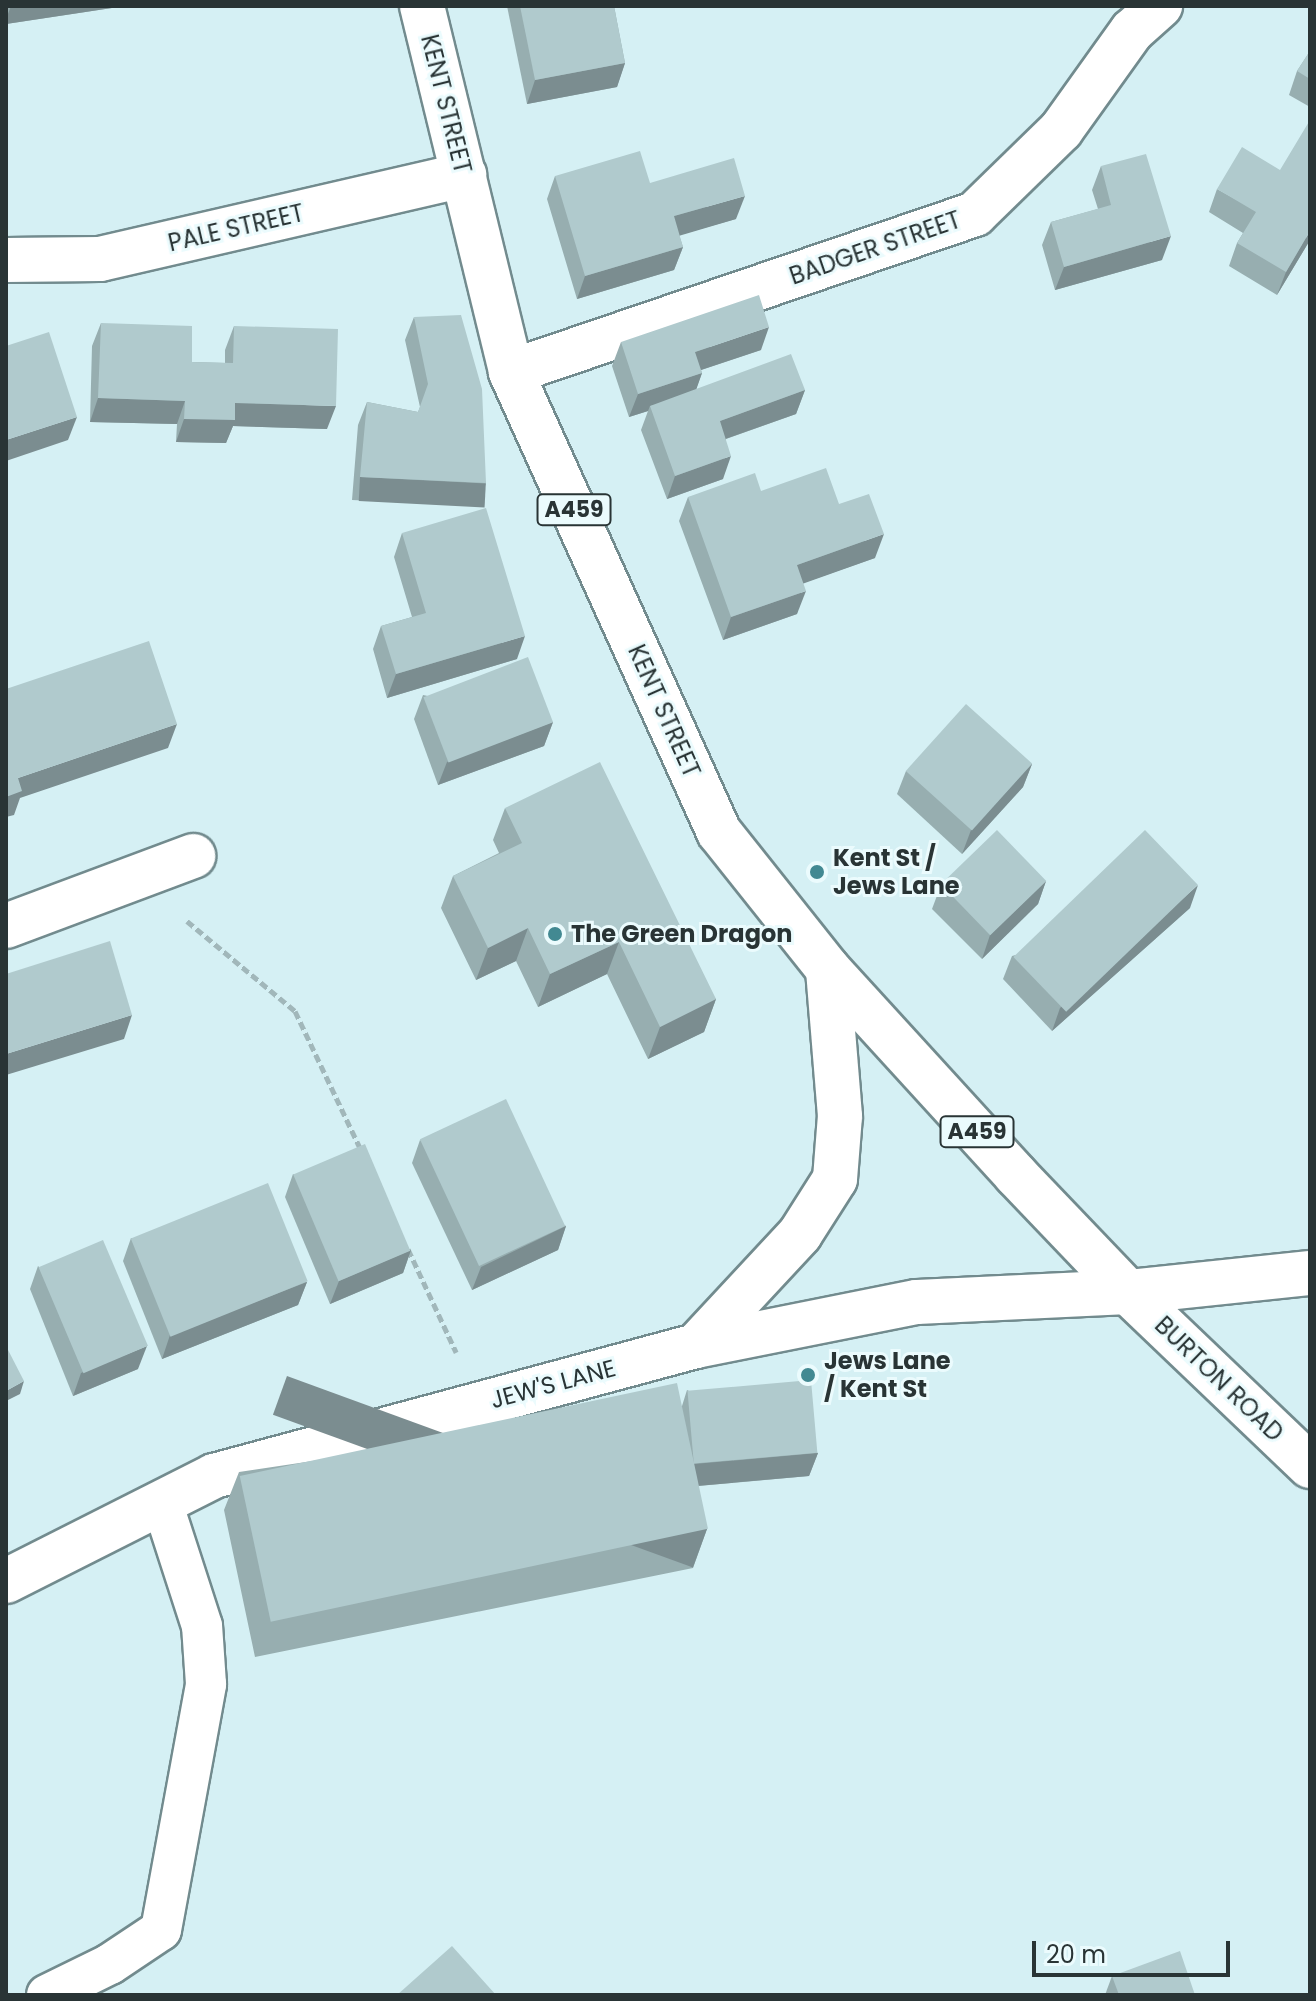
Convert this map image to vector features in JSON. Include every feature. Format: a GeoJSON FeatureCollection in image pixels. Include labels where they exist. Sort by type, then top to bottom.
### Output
{"type":"FeatureCollection","features":[{"type":"Feature","properties":{"kind":"main road","name":"KENT STREET"},"geometry":{"type":"LineString","coordinates":[[422,6],[511,372],[719,832],[828,969],[1128,1292]]}},
{"type":"Feature","properties":{"kind":"main road","name":"BADGER STREET"},"geometry":{"type":"LineString","coordinates":[[511,372],[975,214],[1061,130],[1132,31],[1160,6]]}},
{"type":"Feature","properties":{"kind":"main road","name":"PALE STREET"},"geometry":{"type":"LineString","coordinates":[[6,260],[100,259],[464,175]]}},
{"type":"Feature","properties":{"kind":"main road"},"geometry":{"type":"LineString","coordinates":[[6,926],[193,856]]}},
{"type":"Feature","properties":{"kind":"main road"},"geometry":{"type":"LineString","coordinates":[[696,1346],[800,1234],[835,1179],[840,1116],[828,969]]}},
{"type":"Feature","properties":{"kind":"main road","name":"JEW'S LANE"},"geometry":{"type":"LineString","coordinates":[[6,1581],[214,1476],[696,1346],[917,1302],[1128,1292],[1310,1273]]}},
{"type":"Feature","properties":{"kind":"main road","name":"BURTON ROAD"},"geometry":{"type":"LineString","coordinates":[[1128,1292],[1310,1466]]}},
{"type":"Feature","properties":{"kind":"lane"},"geometry":{"type":"LineString","coordinates":[[47,1995],[110,1964],[161,1930],[206,1684],[202,1626],[162,1502]]}},
{"type":"Feature","properties":{"kind":"path"},"geometry":{"type":"LineString","coordinates":[[135,878],[295,1011],[361,1151]]}},
{"type":"Feature","properties":{"kind":"path"},"geometry":{"type":"LineString","coordinates":[[401,1236],[480,1404]]}},
{"type":"Feature","properties":{"kind":"building"},"geometry":{"type":"Polygon","coordinates":[[[520,6],[614,6],[625,63],[535,80],[520,6]]]}},
{"type":"Feature","properties":{"kind":"building"},"geometry":{"type":"Polygon","coordinates":[[[1310,51],[1310,79],[1297,71],[1310,51]]]}},
{"type":"Feature","properties":{"kind":"building"},"geometry":{"type":"Polygon","coordinates":[[[1310,120],[1310,231],[1286,272],[1237,243],[1256,212],[1217,189],[1242,147],[1280,170],[1310,120]]]}},
{"type":"Feature","properties":{"kind":"building"},"geometry":{"type":"Polygon","coordinates":[[[640,151],[650,183],[734,158],[745,196],[674,216],[683,247],[585,276],[555,176],[640,151]]]}},
{"type":"Feature","properties":{"kind":"building"},"geometry":{"type":"Polygon","coordinates":[[[1146,154],[1171,236],[1064,267],[1051,222],[1111,205],[1101,166],[1146,154]]]}},
{"type":"Feature","properties":{"kind":"building"},"geometry":{"type":"Polygon","coordinates":[[[759,295],[769,327],[695,352],[702,373],[638,394],[621,342],[759,295]]]}},
{"type":"Feature","properties":{"kind":"building"},"geometry":{"type":"Polygon","coordinates":[[[461,315],[482,389],[486,483],[360,477],[367,402],[418,412],[428,384],[414,317],[461,315]]]}},
{"type":"Feature","properties":{"kind":"building"},"geometry":{"type":"Polygon","coordinates":[[[101,323],[192,326],[192,362],[233,363],[234,326],[338,329],[336,406],[235,403],[235,420],[184,419],[185,401],[98,398],[101,323]]]}},
{"type":"Feature","properties":{"kind":"building"},"geometry":{"type":"Polygon","coordinates":[[[49,332],[77,417],[6,440],[6,346],[49,332]]]}},
{"type":"Feature","properties":{"kind":"building"},"geometry":{"type":"Polygon","coordinates":[[[791,354],[805,390],[720,421],[731,456],[675,476],[650,406],[791,354]]]}},
{"type":"Feature","properties":{"kind":"building"},"geometry":{"type":"Polygon","coordinates":[[[826,468],[839,504],[869,494],[884,534],[797,565],[806,591],[731,617],[688,497],[755,473],[761,491],[826,468]]]}},
{"type":"Feature","properties":{"kind":"building"},"geometry":{"type":"Polygon","coordinates":[[[486,508],[525,636],[396,674],[381,626],[426,613],[402,533],[486,508]]]}},
{"type":"Feature","properties":{"kind":"building"},"geometry":{"type":"Polygon","coordinates":[[[149,641],[177,724],[18,778],[22,791],[6,797],[6,689],[149,641]]]}},
{"type":"Feature","properties":{"kind":"building"},"geometry":{"type":"Polygon","coordinates":[[[528,657],[553,722],[449,762],[423,697],[528,657]]]}},
{"type":"Feature","properties":{"kind":"building"},"geometry":{"type":"Polygon","coordinates":[[[966,704],[1032,764],[972,830],[906,771],[966,704]]]}},
{"type":"Feature","properties":{"kind":"building","name":"The Green Dragon"},"geometry":{"type":"Polygon","coordinates":[[[600,762],[716,999],[660,1027],[619,942],[550,974],[528,928],[488,948],[453,876],[522,843],[505,808],[600,762]]]}},
{"type":"Feature","properties":{"kind":"building"},"geometry":{"type":"Polygon","coordinates":[[[997,830],[1046,881],[990,935],[941,884],[997,830]]]}},
{"type":"Feature","properties":{"kind":"building"},"geometry":{"type":"Polygon","coordinates":[[[1145,830],[1198,885],[1066,1012],[1013,957],[1145,830]]]}},
{"type":"Feature","properties":{"kind":"building"},"geometry":{"type":"Polygon","coordinates":[[[110,941],[132,1015],[6,1054],[6,974],[110,941]]]}},
{"type":"Feature","properties":{"kind":"building"},"geometry":{"type":"Polygon","coordinates":[[[506,1099],[565,1226],[479,1266],[420,1139],[506,1099]]]}},
{"type":"Feature","properties":{"kind":"building"},"geometry":{"type":"Polygon","coordinates":[[[365,1144],[410,1251],[339,1281],[293,1174],[365,1144]]]}},
{"type":"Feature","properties":{"kind":"building"},"geometry":{"type":"Polygon","coordinates":[[[268,1183],[308,1281],[170,1337],[131,1238],[268,1183]]]}},
{"type":"Feature","properties":{"kind":"building"},"geometry":{"type":"Polygon","coordinates":[[[103,1240],[148,1346],[83,1373],[39,1267],[103,1240]]]}},
{"type":"Feature","properties":{"kind":"building"},"geometry":{"type":"Polygon","coordinates":[[[6,1346],[24,1381],[6,1391],[6,1346]]]}},
{"type":"Feature","properties":{"kind":"building"},"geometry":{"type":"Polygon","coordinates":[[[811,1380],[817,1453],[694,1464],[687,1391],[811,1380]]]}},
{"type":"Feature","properties":{"kind":"building"},"geometry":{"type":"Polygon","coordinates":[[[677,1383],[708,1529],[271,1622],[240,1476],[677,1383]]]}},
{"type":"Feature","properties":{"kind":"building"},"geometry":{"type":"Polygon","coordinates":[[[452,1946],[496,1995],[397,1995],[452,1946]]]}},
{"type":"Feature","properties":{"kind":"building"},"geometry":{"type":"Polygon","coordinates":[[[1180,1951],[1195,1995],[1119,1995],[1112,1976],[1180,1951]]]}},
{"type":"Feature","properties":{"kind":"place","name":"Kent St / Jews Lane"},"geometry":{"type":"Point","coordinates":[817,872]}},
{"type":"Feature","properties":{"kind":"place","name":"The Green Dragon"},"geometry":{"type":"Point","coordinates":[555,934]}},
{"type":"Feature","properties":{"kind":"place","name":"Jews Lane / Kent St"},"geometry":{"type":"Point","coordinates":[808,1375]}}]}
